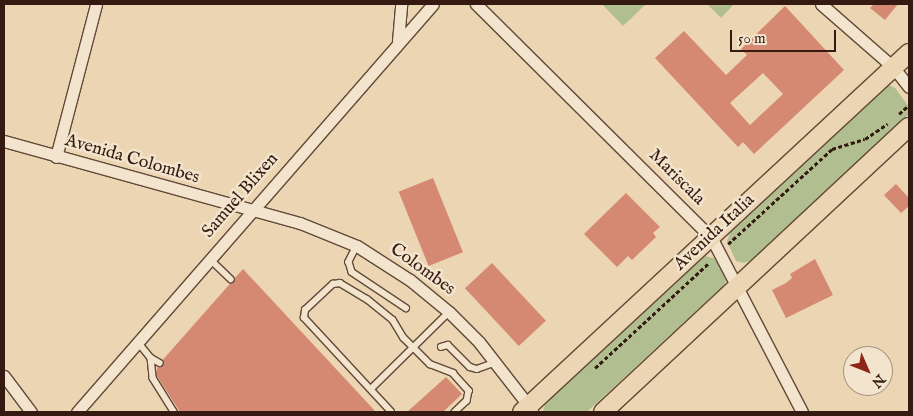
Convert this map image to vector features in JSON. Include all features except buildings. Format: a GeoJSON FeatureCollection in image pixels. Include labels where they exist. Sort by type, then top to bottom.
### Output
{"type":"FeatureCollection","features":[{"type":"Feature","properties":{"kind":"main road","name":"Avenida Italia"},"geometry":{"type":"LineString","coordinates":[[528,410],[710,237],[909,53]]}},
{"type":"Feature","properties":{"kind":"main road"},"geometry":{"type":"LineString","coordinates":[[603,412],[909,127]]}},
{"type":"Feature","properties":{"kind":"street"},"geometry":{"type":"LineString","coordinates":[[56,157],[96,4]]}},
{"type":"Feature","properties":{"kind":"street"},"geometry":{"type":"LineString","coordinates":[[398,41],[400,4]]}},
{"type":"Feature","properties":{"kind":"street","name":"Samuel Blixen"},"geometry":{"type":"LineString","coordinates":[[77,412],[398,41],[433,4]]}},
{"type":"Feature","properties":{"kind":"street","name":"Mariscala"},"geometry":{"type":"LineString","coordinates":[[476,4],[710,237],[738,286],[802,412]]}},
{"type":"Feature","properties":{"kind":"street"},"geometry":{"type":"LineString","coordinates":[[821,4],[894,68],[909,87]]}},
{"type":"Feature","properties":{"kind":"street","name":"Avenida Colombes"},"geometry":{"type":"LineString","coordinates":[[4,141],[251,211]]}},
{"type":"Feature","properties":{"kind":"street","name":"Colombes"},"geometry":{"type":"LineString","coordinates":[[251,211],[300,223],[357,246],[410,280],[449,312],[496,362],[528,410]]}},
{"type":"Feature","properties":{"kind":"street"},"geometry":{"type":"LineString","coordinates":[[4,376],[31,412]]}},
{"type":"Feature","properties":{"kind":"lane"},"geometry":{"type":"LineString","coordinates":[[357,246],[349,262],[352,272],[406,308]]}},
{"type":"Feature","properties":{"kind":"lane"},"geometry":{"type":"LineString","coordinates":[[210,259],[231,279]]}},
{"type":"Feature","properties":{"kind":"lane"},"geometry":{"type":"LineString","coordinates":[[392,412],[304,318],[305,310],[329,287],[340,283],[367,299],[393,320],[404,338],[430,364],[453,373],[469,391],[466,401],[455,412]]}},
{"type":"Feature","properties":{"kind":"lane"},"geometry":{"type":"LineString","coordinates":[[372,389],[449,312]]}},
{"type":"Feature","properties":{"kind":"lane"},"geometry":{"type":"LineString","coordinates":[[138,342],[150,358],[160,363]]}},
{"type":"Feature","properties":{"kind":"lane"},"geometry":{"type":"LineString","coordinates":[[441,347],[448,345],[470,366],[477,369],[496,362]]}},
{"type":"Feature","properties":{"kind":"lane"},"geometry":{"type":"LineString","coordinates":[[150,358],[152,378],[174,412]]}},
{"type":"Feature","properties":{"kind":"green space"},"geometry":{"type":"Polygon","coordinates":[[[602,4],[646,4],[623,26],[602,4]]]}},
{"type":"Feature","properties":{"kind":"green space"},"geometry":{"type":"Polygon","coordinates":[[[707,4],[734,4],[721,18],[707,4]]]}},
{"type":"Feature","properties":{"kind":"green space"},"geometry":{"type":"Polygon","coordinates":[[[889,85],[895,88],[909,107],[909,114],[754,259],[744,263],[736,261],[727,241],[731,231],[889,85]]]}},
{"type":"Feature","properties":{"kind":"green space"},"geometry":{"type":"Polygon","coordinates":[[[705,256],[716,259],[726,280],[724,285],[587,412],[543,412],[545,403],[705,256]]]}}]}
